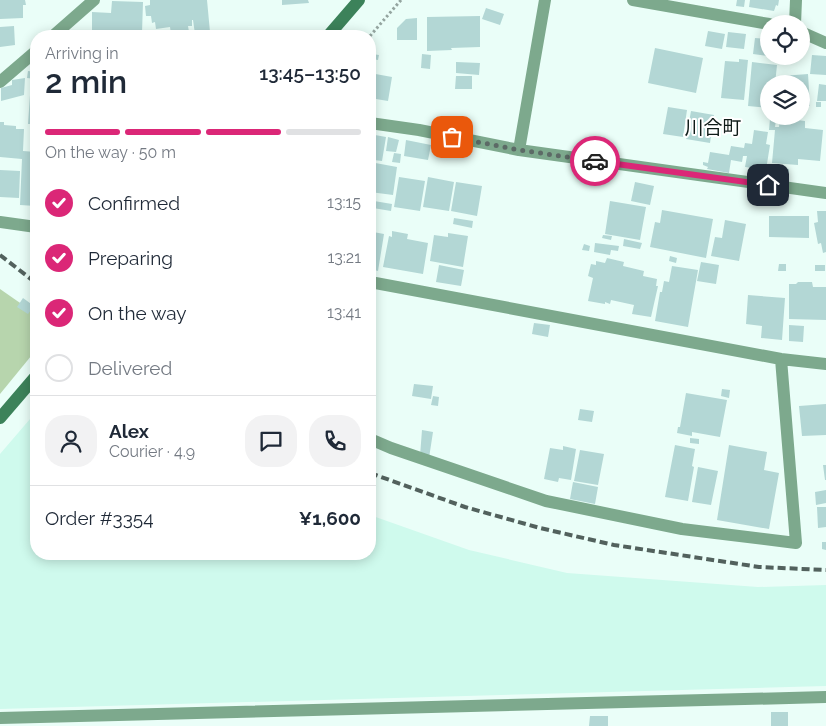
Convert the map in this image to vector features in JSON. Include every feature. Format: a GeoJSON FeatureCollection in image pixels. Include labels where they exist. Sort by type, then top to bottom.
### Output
{"type":"FeatureCollection","features":[{"type":"Feature","properties":{"kind":"main road"},"geometry":{"type":"LineString","coordinates":[[333,30],[359,0]]}},
{"type":"Feature","properties":{"kind":"main road"},"geometry":{"type":"LineString","coordinates":[[0,418],[30,383]]}},
{"type":"Feature","properties":{"kind":"street"},"geometry":{"type":"LineString","coordinates":[[60,30],[94,0]]}},
{"type":"Feature","properties":{"kind":"street"},"geometry":{"type":"LineString","coordinates":[[519,150],[545,0]]}},
{"type":"Feature","properties":{"kind":"street"},"geometry":{"type":"LineString","coordinates":[[633,0],[760,22]]}},
{"type":"Feature","properties":{"kind":"street"},"geometry":{"type":"LineString","coordinates":[[795,15],[796,0]]}},
{"type":"Feature","properties":{"kind":"street"},"geometry":{"type":"LineString","coordinates":[[810,36],[826,43]]}},
{"type":"Feature","properties":{"kind":"street"},"geometry":{"type":"LineString","coordinates":[[0,82],[30,56]]}},
{"type":"Feature","properties":{"kind":"street"},"geometry":{"type":"LineString","coordinates":[[376,124],[419,130],[519,150],[826,193]]}},
{"type":"Feature","properties":{"kind":"street"},"geometry":{"type":"LineString","coordinates":[[0,222],[30,226]]}},
{"type":"Feature","properties":{"kind":"street"},"geometry":{"type":"LineString","coordinates":[[376,283],[781,359],[826,364]]}},
{"type":"Feature","properties":{"kind":"street"},"geometry":{"type":"LineString","coordinates":[[376,442],[546,501],[682,529],[796,543],[781,359]]}},
{"type":"Feature","properties":{"kind":"street"},"geometry":{"type":"LineString","coordinates":[[0,718],[826,697]]}},
{"type":"Feature","properties":{"kind":"path"},"geometry":{"type":"LineString","coordinates":[[375,30],[402,0]]}},
{"type":"Feature","properties":{"kind":"shaded area"},"geometry":{"type":"Polygon","coordinates":[[[0,289],[30,310],[30,357],[0,394],[0,289]]]}},
{"type":"Feature","properties":{"kind":"shaded area"},"geometry":{"type":"Polygon","coordinates":[[[30,419],[30,560],[376,560],[376,517],[469,550],[567,573],[758,587],[826,585],[826,686],[0,709],[0,454],[30,419]]]}},
{"type":"Feature","properties":{"kind":"building"},"geometry":{"type":"Polygon","coordinates":[[[0,0],[25,0],[26,5],[23,5],[23,18],[0,19],[0,0]]]}},
{"type":"Feature","properties":{"kind":"building"},"geometry":{"type":"Polygon","coordinates":[[[150,0],[207,0],[210,30],[194,30],[193,20],[192,26],[188,26],[189,30],[170,30],[170,27],[156,29],[155,22],[152,23],[151,16],[146,16],[145,6],[150,5],[150,0]]]}},
{"type":"Feature","properties":{"kind":"building"},"geometry":{"type":"Polygon","coordinates":[[[282,0],[308,0],[309,3],[282,5],[282,0]]]}},
{"type":"Feature","properties":{"kind":"building"},"geometry":{"type":"Polygon","coordinates":[[[737,0],[745,0],[744,7],[736,6],[737,0]]]}},
{"type":"Feature","properties":{"kind":"building"},"geometry":{"type":"Polygon","coordinates":[[[750,0],[779,0],[778,6],[776,5],[774,11],[749,7],[750,0]]]}},
{"type":"Feature","properties":{"kind":"building"},"geometry":{"type":"Polygon","coordinates":[[[112,1],[143,2],[142,30],[92,30],[92,12],[111,13],[112,1]]]}},
{"type":"Feature","properties":{"kind":"building"},"geometry":{"type":"Polygon","coordinates":[[[486,8],[504,14],[500,25],[482,19],[486,8]]]}},
{"type":"Feature","properties":{"kind":"building"},"geometry":{"type":"Polygon","coordinates":[[[480,16],[480,47],[427,51],[427,17],[480,16]]]}},
{"type":"Feature","properties":{"kind":"building"},"geometry":{"type":"Polygon","coordinates":[[[417,18],[417,40],[397,40],[397,28],[406,19],[417,18]]]}},
{"type":"Feature","properties":{"kind":"building"},"geometry":{"type":"Polygon","coordinates":[[[14,26],[15,45],[0,47],[0,27],[14,26]]]}},
{"type":"Feature","properties":{"kind":"building"},"geometry":{"type":"Polygon","coordinates":[[[708,31],[725,34],[722,49],[705,46],[708,31]]]}},
{"type":"Feature","properties":{"kind":"building"},"geometry":{"type":"Polygon","coordinates":[[[728,32],[746,34],[744,49],[726,47],[728,32]]]}},
{"type":"Feature","properties":{"kind":"building"},"geometry":{"type":"Polygon","coordinates":[[[755,38],[760,38],[760,55],[753,54],[755,38]]]}},
{"type":"Feature","properties":{"kind":"building"},"geometry":{"type":"Polygon","coordinates":[[[655,48],[703,58],[696,93],[648,83],[655,48]]]}},
{"type":"Feature","properties":{"kind":"building"},"geometry":{"type":"Polygon","coordinates":[[[422,54],[431,55],[430,69],[421,68],[422,54]]]}},
{"type":"Feature","properties":{"kind":"building"},"geometry":{"type":"Polygon","coordinates":[[[812,55],[826,56],[826,75],[810,74],[812,55]]]}},
{"type":"Feature","properties":{"kind":"building"},"geometry":{"type":"Polygon","coordinates":[[[739,59],[748,60],[744,100],[721,98],[725,61],[739,62],[739,59]]]}},
{"type":"Feature","properties":{"kind":"building"},"geometry":{"type":"Polygon","coordinates":[[[456,62],[480,63],[479,75],[456,73],[456,62]]]}},
{"type":"Feature","properties":{"kind":"building"},"geometry":{"type":"Polygon","coordinates":[[[752,62],[760,63],[760,65],[777,65],[776,75],[760,75],[760,107],[748,106],[752,62]]]}},
{"type":"Feature","properties":{"kind":"building"},"geometry":{"type":"Polygon","coordinates":[[[28,71],[30,71],[30,78],[27,78],[28,71]]]}},
{"type":"Feature","properties":{"kind":"building"},"geometry":{"type":"Polygon","coordinates":[[[376,74],[392,77],[388,101],[376,99],[376,74]]]}},
{"type":"Feature","properties":{"kind":"building"},"geometry":{"type":"Polygon","coordinates":[[[456,76],[472,76],[472,89],[455,89],[456,76]]]}},
{"type":"Feature","properties":{"kind":"building"},"geometry":{"type":"Polygon","coordinates":[[[25,78],[24,95],[1,101],[1,88],[12,85],[12,80],[25,78]]]}},
{"type":"Feature","properties":{"kind":"building"},"geometry":{"type":"Polygon","coordinates":[[[819,84],[826,85],[826,101],[817,101],[819,84]]]}},
{"type":"Feature","properties":{"kind":"building"},"geometry":{"type":"Polygon","coordinates":[[[30,95],[30,124],[28,124],[30,95]]]}},
{"type":"Feature","properties":{"kind":"building"},"geometry":{"type":"Polygon","coordinates":[[[816,102],[821,102],[821,107],[816,107],[816,102]]]}},
{"type":"Feature","properties":{"kind":"building"},"geometry":{"type":"Polygon","coordinates":[[[668,107],[687,110],[683,137],[663,134],[668,107]]]}},
{"type":"Feature","properties":{"kind":"building"},"geometry":{"type":"Polygon","coordinates":[[[691,111],[714,115],[710,143],[686,139],[691,111]]]}},
{"type":"Feature","properties":{"kind":"building"},"geometry":{"type":"Polygon","coordinates":[[[0,122],[4,122],[4,125],[16,126],[16,129],[24,129],[23,151],[30,152],[30,206],[20,205],[22,159],[0,157],[0,122]]]}},
{"type":"Feature","properties":{"kind":"building"},"geometry":{"type":"Polygon","coordinates":[[[769,125],[779,127],[779,125],[805,125],[805,128],[823,130],[820,161],[798,159],[798,165],[772,163],[775,130],[769,130],[769,125]]]}},
{"type":"Feature","properties":{"kind":"building"},"geometry":{"type":"Polygon","coordinates":[[[754,130],[768,132],[766,144],[770,145],[766,170],[745,167],[747,156],[743,156],[742,162],[731,160],[729,173],[707,169],[708,167],[703,165],[703,162],[708,163],[710,152],[729,155],[731,146],[744,148],[745,143],[752,144],[754,130]]]}},
{"type":"Feature","properties":{"kind":"building"},"geometry":{"type":"Polygon","coordinates":[[[376,135],[386,137],[382,161],[376,160],[376,135]]]}},
{"type":"Feature","properties":{"kind":"building"},"geometry":{"type":"Polygon","coordinates":[[[388,137],[399,140],[396,152],[386,151],[388,137]]]}},
{"type":"Feature","properties":{"kind":"building"},"geometry":{"type":"Polygon","coordinates":[[[406,140],[431,145],[428,160],[404,156],[406,140]]]}},
{"type":"Feature","properties":{"kind":"building"},"geometry":{"type":"Polygon","coordinates":[[[394,153],[401,154],[400,163],[392,162],[394,153]]]}},
{"type":"Feature","properties":{"kind":"building"},"geometry":{"type":"Polygon","coordinates":[[[376,163],[397,167],[393,195],[376,193],[376,163]]]}},
{"type":"Feature","properties":{"kind":"building"},"geometry":{"type":"Polygon","coordinates":[[[772,166],[789,169],[787,181],[770,179],[772,166]]]}},
{"type":"Feature","properties":{"kind":"building"},"geometry":{"type":"Polygon","coordinates":[[[0,170],[20,171],[19,198],[0,197],[0,170]]]}},
{"type":"Feature","properties":{"kind":"building"},"geometry":{"type":"Polygon","coordinates":[[[399,177],[425,181],[420,211],[394,207],[399,177]]]}},
{"type":"Feature","properties":{"kind":"building"},"geometry":{"type":"Polygon","coordinates":[[[428,177],[454,182],[449,211],[423,207],[428,177]]]}},
{"type":"Feature","properties":{"kind":"building"},"geometry":{"type":"Polygon","coordinates":[[[456,182],[482,186],[477,216],[451,211],[456,182]]]}},
{"type":"Feature","properties":{"kind":"building"},"geometry":{"type":"Polygon","coordinates":[[[635,182],[654,186],[650,205],[631,201],[635,182]]]}},
{"type":"Feature","properties":{"kind":"building"},"geometry":{"type":"Polygon","coordinates":[[[376,201],[392,204],[391,211],[376,208],[376,201]]]}},
{"type":"Feature","properties":{"kind":"building"},"geometry":{"type":"Polygon","coordinates":[[[610,201],[646,207],[640,240],[605,234],[610,201]]]}},
{"type":"Feature","properties":{"kind":"building"},"geometry":{"type":"Polygon","coordinates":[[[662,210],[713,219],[706,258],[650,247],[655,222],[660,223],[662,210]]]}},
{"type":"Feature","properties":{"kind":"building"},"geometry":{"type":"Polygon","coordinates":[[[817,211],[826,211],[826,252],[823,253],[821,243],[818,244],[814,223],[818,222],[817,211]]]}},
{"type":"Feature","properties":{"kind":"building"},"geometry":{"type":"Polygon","coordinates":[[[769,216],[809,216],[809,238],[769,237],[769,216]]]}},
{"type":"Feature","properties":{"kind":"building"},"geometry":{"type":"Polygon","coordinates":[[[454,218],[473,221],[472,228],[453,224],[454,218]]]}},
{"type":"Feature","properties":{"kind":"building"},"geometry":{"type":"Polygon","coordinates":[[[725,220],[746,224],[739,261],[711,256],[715,237],[722,238],[725,220]]]}},
{"type":"Feature","properties":{"kind":"building"},"geometry":{"type":"Polygon","coordinates":[[[392,231],[408,234],[407,239],[428,243],[423,274],[383,267],[389,236],[392,237],[392,231]]]}},
{"type":"Feature","properties":{"kind":"building"},"geometry":{"type":"Polygon","coordinates":[[[376,233],[384,234],[378,271],[376,270],[376,233]]]}},
{"type":"Feature","properties":{"kind":"building"},"geometry":{"type":"Polygon","coordinates":[[[448,233],[468,236],[463,267],[430,261],[434,235],[448,237],[448,233]]]}},
{"type":"Feature","properties":{"kind":"building"},"geometry":{"type":"Polygon","coordinates":[[[603,235],[612,236],[611,240],[602,238],[603,235]]]}},
{"type":"Feature","properties":{"kind":"building"},"geometry":{"type":"Polygon","coordinates":[[[624,239],[642,243],[640,249],[623,246],[624,239]]]}},
{"type":"Feature","properties":{"kind":"building"},"geometry":{"type":"Polygon","coordinates":[[[595,243],[619,246],[618,251],[611,250],[610,255],[594,252],[595,243]]]}},
{"type":"Feature","properties":{"kind":"building"},"geometry":{"type":"Polygon","coordinates":[[[584,244],[590,246],[589,251],[582,250],[584,244]]]}},
{"type":"Feature","properties":{"kind":"building"},"geometry":{"type":"Polygon","coordinates":[[[670,256],[677,258],[676,263],[669,261],[670,256]]]}},
{"type":"Feature","properties":{"kind":"building"},"geometry":{"type":"Polygon","coordinates":[[[607,258],[624,262],[623,266],[644,271],[643,276],[657,279],[656,286],[658,286],[651,317],[632,314],[634,305],[611,300],[610,304],[588,301],[593,278],[588,276],[591,264],[596,265],[596,261],[605,263],[607,258]]]}},
{"type":"Feature","properties":{"kind":"building"},"geometry":{"type":"Polygon","coordinates":[[[701,262],[719,265],[716,284],[697,281],[701,262]]]}},
{"type":"Feature","properties":{"kind":"building"},"geometry":{"type":"Polygon","coordinates":[[[779,264],[786,264],[786,271],[778,271],[779,264]]]}},
{"type":"Feature","properties":{"kind":"building"},"geometry":{"type":"Polygon","coordinates":[[[439,265],[464,270],[461,286],[436,282],[439,265]]]}},
{"type":"Feature","properties":{"kind":"building"},"geometry":{"type":"Polygon","coordinates":[[[815,265],[825,265],[825,271],[815,271],[815,265]]]}},
{"type":"Feature","properties":{"kind":"building"},"geometry":{"type":"Polygon","coordinates":[[[672,266],[698,270],[688,327],[655,321],[660,292],[662,292],[664,281],[669,282],[672,266]]]}},
{"type":"Feature","properties":{"kind":"building"},"geometry":{"type":"Polygon","coordinates":[[[798,282],[812,282],[813,287],[826,287],[826,320],[789,319],[789,284],[796,284],[798,282]]]}},
{"type":"Feature","properties":{"kind":"building"},"geometry":{"type":"Polygon","coordinates":[[[748,295],[785,298],[782,340],[761,338],[762,326],[746,324],[748,295]]]}},
{"type":"Feature","properties":{"kind":"building"},"geometry":{"type":"Polygon","coordinates":[[[23,298],[30,303],[30,311],[28,314],[17,307],[23,298]]]}},
{"type":"Feature","properties":{"kind":"building"},"geometry":{"type":"Polygon","coordinates":[[[534,323],[550,325],[548,337],[532,334],[534,323]]]}},
{"type":"Feature","properties":{"kind":"building"},"geometry":{"type":"Polygon","coordinates":[[[789,325],[804,326],[803,342],[789,341],[789,325]]]}},
{"type":"Feature","properties":{"kind":"building"},"geometry":{"type":"Polygon","coordinates":[[[414,384],[433,386],[431,399],[412,396],[414,384]]]}},
{"type":"Feature","properties":{"kind":"building"},"geometry":{"type":"Polygon","coordinates":[[[722,389],[730,390],[729,398],[721,396],[722,389]]]}},
{"type":"Feature","properties":{"kind":"building"},"geometry":{"type":"Polygon","coordinates":[[[686,393],[727,400],[720,437],[692,432],[692,436],[677,433],[678,427],[680,427],[686,393]]]}},
{"type":"Feature","properties":{"kind":"building"},"geometry":{"type":"Polygon","coordinates":[[[433,396],[439,397],[438,406],[431,405],[433,396]]]}},
{"type":"Feature","properties":{"kind":"building"},"geometry":{"type":"Polygon","coordinates":[[[826,404],[826,435],[802,436],[799,406],[826,404]]]}},
{"type":"Feature","properties":{"kind":"building"},"geometry":{"type":"Polygon","coordinates":[[[580,409],[594,411],[592,422],[578,420],[580,409]]]}},
{"type":"Feature","properties":{"kind":"building"},"geometry":{"type":"Polygon","coordinates":[[[422,430],[433,432],[429,458],[420,456],[422,430]]]}},
{"type":"Feature","properties":{"kind":"building"},"geometry":{"type":"Polygon","coordinates":[[[690,438],[699,439],[699,444],[690,443],[690,438]]]}},
{"type":"Feature","properties":{"kind":"building"},"geometry":{"type":"Polygon","coordinates":[[[675,445],[695,449],[688,501],[665,497],[675,445]]]}},
{"type":"Feature","properties":{"kind":"building"},"geometry":{"type":"Polygon","coordinates":[[[729,445],[767,452],[764,470],[779,473],[769,529],[717,520],[729,445]]]}},
{"type":"Feature","properties":{"kind":"building"},"geometry":{"type":"Polygon","coordinates":[[[563,446],[576,449],[571,480],[559,478],[558,482],[544,479],[550,448],[563,450],[563,446]]]}},
{"type":"Feature","properties":{"kind":"building"},"geometry":{"type":"Polygon","coordinates":[[[580,450],[604,454],[598,485],[574,481],[580,450]]]}},
{"type":"Feature","properties":{"kind":"building"},"geometry":{"type":"Polygon","coordinates":[[[823,465],[826,465],[826,480],[825,480],[823,465]]]}},
{"type":"Feature","properties":{"kind":"building"},"geometry":{"type":"Polygon","coordinates":[[[698,467],[718,471],[711,505],[692,502],[698,467]]]}},
{"type":"Feature","properties":{"kind":"building"},"geometry":{"type":"Polygon","coordinates":[[[573,482],[598,487],[595,504],[570,499],[573,482]]]}},
{"type":"Feature","properties":{"kind":"building"},"geometry":{"type":"Polygon","coordinates":[[[826,490],[826,503],[816,505],[815,492],[826,490]]]}},
{"type":"Feature","properties":{"kind":"building"},"geometry":{"type":"Polygon","coordinates":[[[817,507],[826,507],[826,527],[818,528],[817,507]]]}},
{"type":"Feature","properties":{"kind":"building"},"geometry":{"type":"Polygon","coordinates":[[[822,542],[826,542],[826,550],[822,549],[822,542]]]}},
{"type":"Feature","properties":{"kind":"building"},"geometry":{"type":"Polygon","coordinates":[[[771,712],[788,712],[788,726],[771,726],[771,712]]]}},
{"type":"Feature","properties":{"kind":"building"},"geometry":{"type":"Polygon","coordinates":[[[590,716],[608,716],[608,726],[589,726],[590,716]]]}},
{"type":"Feature","properties":{"kind":"railway"},"geometry":{"type":"LineString","coordinates":[[0,255],[30,278]]}},
{"type":"Feature","properties":{"kind":"railway"},"geometry":{"type":"LineString","coordinates":[[376,475],[465,507],[540,528],[614,545],[759,567],[826,570]]}},
{"type":"Feature","properties":{"kind":"way so far"},"geometry":{"type":"LineString","coordinates":[[452,137],[519,150],[595,161]]}},
{"type":"Feature","properties":{"kind":"district","name":"川合町"},"geometry":{"type":"Point","coordinates":[713,127]}},
{"type":"Feature","properties":{"kind":"route"},"geometry":{"type":"LineString","coordinates":[[595,161],[768,185]]}}]}
